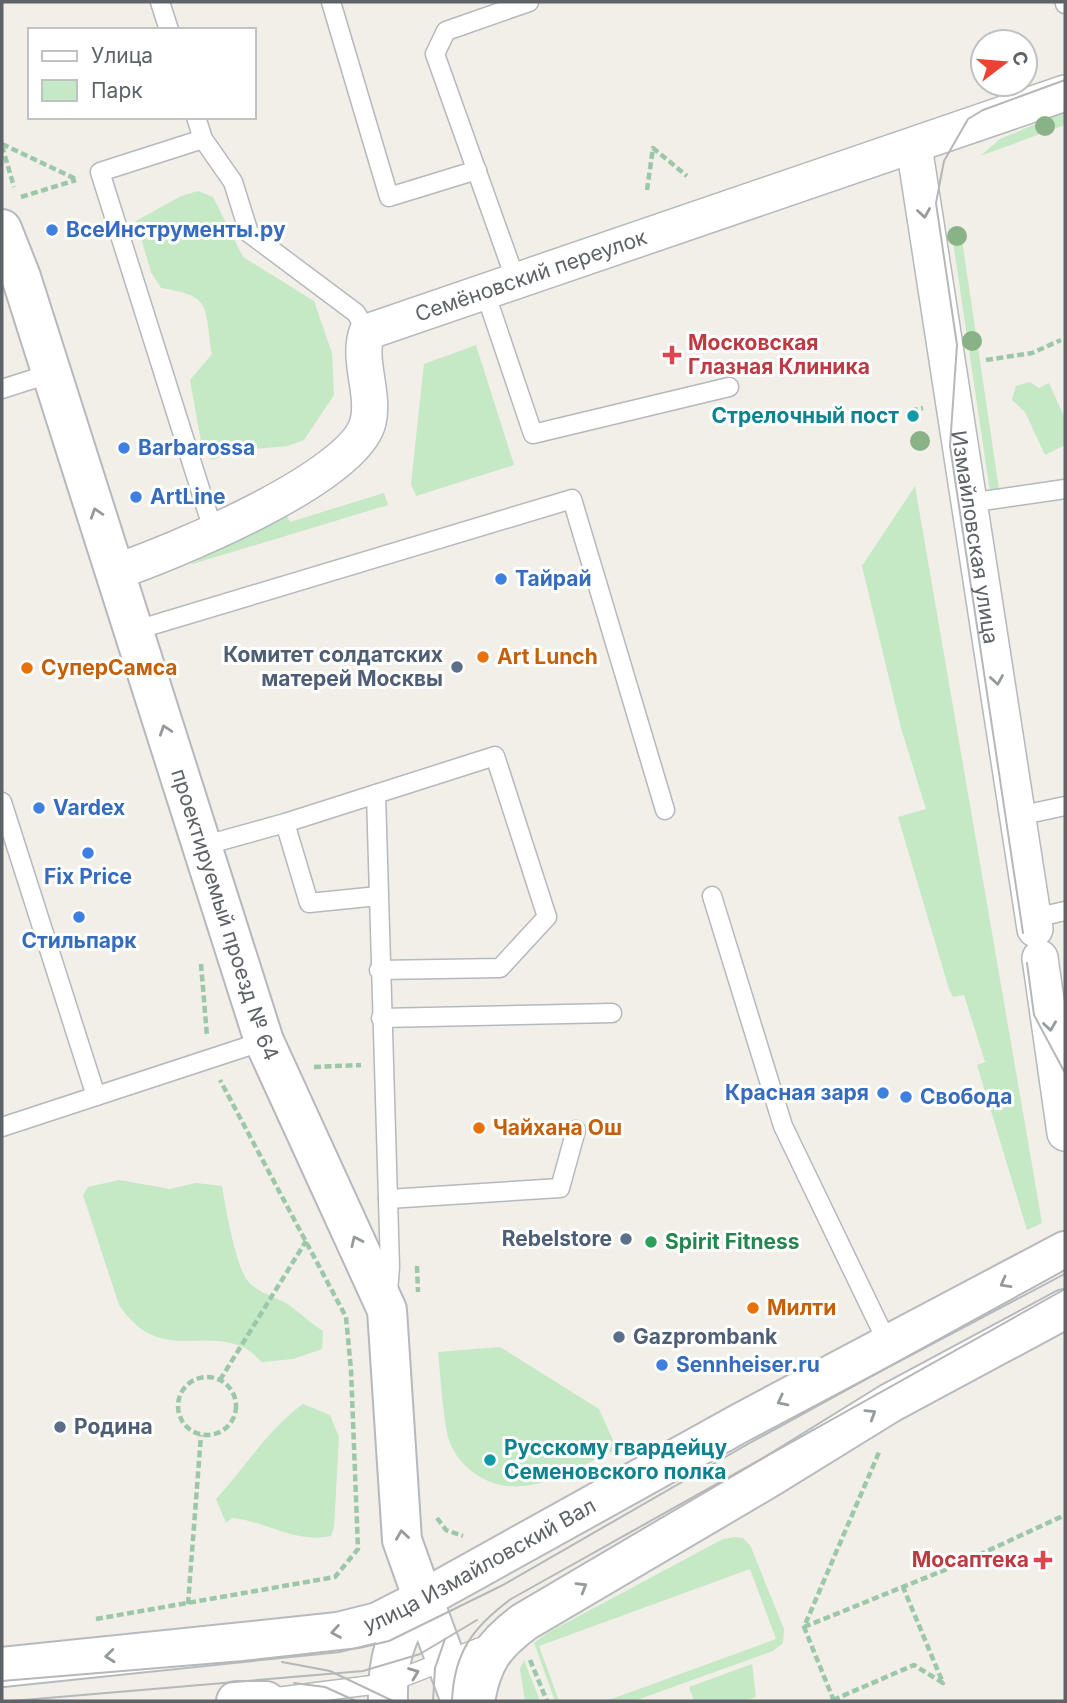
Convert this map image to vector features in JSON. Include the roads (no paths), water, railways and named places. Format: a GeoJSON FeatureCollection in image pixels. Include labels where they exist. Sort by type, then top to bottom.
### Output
{"type":"FeatureCollection","features":[{"type":"Feature","properties":{"kind":"main road","name":"проектируемый проезд № 64"},"geometry":{"type":"LineString","coordinates":[[8,228],[51,373],[264,1041],[387,1310],[402,1540],[461,1701]]}},
{"type":"Feature","properties":{"kind":"main road","name":"улица Измайловский Вал"},"geometry":{"type":"LineString","coordinates":[[2,1667],[338,1632],[378,1622],[740,1423],[1065,1251]]}},
{"type":"Feature","properties":{"kind":"main road"},"geometry":{"type":"LineString","coordinates":[[475,1701],[488,1655],[513,1647],[524,1622],[890,1403],[1065,1309]]}},
{"type":"Feature","properties":{"kind":"main road"},"geometry":{"type":"LineString","coordinates":[[388,1692],[399,1629],[423,1599]]}},
{"type":"Feature","properties":{"kind":"street","name":"Семёновский переулок"},"geometry":{"type":"LineString","coordinates":[[367,332],[1065,93]]}},
{"type":"Feature","properties":{"kind":"street","name":"Измайловская улица"},"geometry":{"type":"LineString","coordinates":[[914,146],[1018,816],[1044,929],[1065,1133]]}},
{"type":"Feature","properties":{"kind":"street"},"geometry":{"type":"LineString","coordinates":[[115,572],[214,533],[323,474],[356,447],[368,423],[369,393],[363,342],[367,332]]}},
{"type":"Feature","properties":{"kind":"lane"},"geometry":{"type":"LineString","coordinates":[[160,2],[168,28]]}},
{"type":"Feature","properties":{"kind":"lane"},"geometry":{"type":"LineString","coordinates":[[331,2],[389,197],[477,170]]}},
{"type":"Feature","properties":{"kind":"lane"},"geometry":{"type":"LineString","coordinates":[[529,2],[446,31],[435,54],[477,170],[533,434],[729,387]]}},
{"type":"Feature","properties":{"kind":"lane"},"geometry":{"type":"LineString","coordinates":[[197,119],[203,139],[233,182],[249,233],[356,313],[367,332]]}},
{"type":"Feature","properties":{"kind":"lane"},"geometry":{"type":"LineString","coordinates":[[203,139],[100,172],[214,533]]}},
{"type":"Feature","properties":{"kind":"lane"},"geometry":{"type":"LineString","coordinates":[[2,389],[51,373]]}},
{"type":"Feature","properties":{"kind":"lane"},"geometry":{"type":"LineString","coordinates":[[969,503],[1065,489]]}},
{"type":"Feature","properties":{"kind":"lane"},"geometry":{"type":"LineString","coordinates":[[134,631],[572,499],[665,810]]}},
{"type":"Feature","properties":{"kind":"lane"},"geometry":{"type":"LineString","coordinates":[[202,846],[285,823],[495,756],[547,917],[500,968],[379,970]]}},
{"type":"Feature","properties":{"kind":"lane"},"geometry":{"type":"LineString","coordinates":[[376,794],[379,970],[390,1267],[387,1310]]}},
{"type":"Feature","properties":{"kind":"lane"},"geometry":{"type":"LineString","coordinates":[[2,802],[96,1096]]}},
{"type":"Feature","properties":{"kind":"lane"},"geometry":{"type":"LineString","coordinates":[[1018,816],[1065,806]]}},
{"type":"Feature","properties":{"kind":"lane"},"geometry":{"type":"LineString","coordinates":[[285,823],[309,903],[378,896]]}},
{"type":"Feature","properties":{"kind":"lane"},"geometry":{"type":"LineString","coordinates":[[712,896],[783,1126],[889,1346]]}},
{"type":"Feature","properties":{"kind":"lane"},"geometry":{"type":"LineString","coordinates":[[381,1018],[612,1013]]}},
{"type":"Feature","properties":{"kind":"lane"},"geometry":{"type":"LineString","coordinates":[[2,1127],[264,1041]]}},
{"type":"Feature","properties":{"kind":"lane"},"geometry":{"type":"LineString","coordinates":[[388,1199],[560,1188],[576,1130]]}},
{"type":"Feature","properties":{"kind":"lane"},"geometry":{"type":"LineString","coordinates":[[251,1701],[388,1692],[445,1661],[513,1647]]}},
{"type":"Feature","properties":{"kind":"tram line"},"geometry":{"type":"LineString","coordinates":[[1023,933],[950,446],[957,345],[936,203],[944,161],[968,119],[983,110],[1065,80]]}},
{"type":"Feature","properties":{"kind":"tram line"},"geometry":{"type":"LineString","coordinates":[[1027,963],[1034,1015],[1065,1073]]}},
{"type":"Feature","properties":{"kind":"tram line"},"geometry":{"type":"LineString","coordinates":[[2,1681],[243,1661],[359,1648],[389,1641],[503,1585],[748,1444],[1065,1270]]}},
{"type":"Feature","properties":{"kind":"tram line"},"geometry":{"type":"LineString","coordinates":[[452,1701],[457,1668],[468,1642],[486,1620],[511,1599],[1065,1289]]}},
{"type":"Feature","properties":{"kind":"tram line"},"geometry":{"type":"LineString","coordinates":[[12,1701],[363,1671],[420,1654],[477,1620]]}},
{"type":"Feature","properties":{"kind":"tram line"},"geometry":{"type":"LineString","coordinates":[[433,1701],[435,1668],[445,1639]]}},
{"type":"Feature","properties":{"kind":"tram line"},"geometry":{"type":"LineString","coordinates":[[282,1662],[330,1671],[393,1701]]}},
{"type":"Feature","properties":{"kind":"tram line"},"geometry":{"type":"LineString","coordinates":[[294,1683],[325,1687],[356,1701]]}},
{"type":"Feature","properties":{"kind":"place","name":"ВсеИнструменты.ру"},"geometry":{"type":"Point","coordinates":[52,230]}},
{"type":"Feature","properties":{"kind":"place","name":"Московская Глазная Клиника"},"geometry":{"type":"Point","coordinates":[672,355]}},
{"type":"Feature","properties":{"kind":"place","name":"Стрелочный пост"},"geometry":{"type":"Point","coordinates":[913,416]}},
{"type":"Feature","properties":{"kind":"place","name":"Barbarossa"},"geometry":{"type":"Point","coordinates":[124,448]}},
{"type":"Feature","properties":{"kind":"place","name":"ArtLine"},"geometry":{"type":"Point","coordinates":[136,497]}},
{"type":"Feature","properties":{"kind":"place","name":"Тайрай"},"geometry":{"type":"Point","coordinates":[501,579]}},
{"type":"Feature","properties":{"kind":"place","name":"Art Lunch"},"geometry":{"type":"Point","coordinates":[483,657]}},
{"type":"Feature","properties":{"kind":"place","name":"Комитет солдатских матерей Москвы"},"geometry":{"type":"Point","coordinates":[457,667]}},
{"type":"Feature","properties":{"kind":"place","name":"СуперСамса"},"geometry":{"type":"Point","coordinates":[27,668]}},
{"type":"Feature","properties":{"kind":"place","name":"Vardex"},"geometry":{"type":"Point","coordinates":[39,808]}},
{"type":"Feature","properties":{"kind":"place","name":"Fix Price"},"geometry":{"type":"Point","coordinates":[88,853]}},
{"type":"Feature","properties":{"kind":"place","name":"Стильпарк"},"geometry":{"type":"Point","coordinates":[79,917]}},
{"type":"Feature","properties":{"kind":"place","name":"Красная заря"},"geometry":{"type":"Point","coordinates":[883,1093]}},
{"type":"Feature","properties":{"kind":"place","name":"Свобода"},"geometry":{"type":"Point","coordinates":[906,1097]}},
{"type":"Feature","properties":{"kind":"place","name":"Чайхана Ош"},"geometry":{"type":"Point","coordinates":[479,1128]}},
{"type":"Feature","properties":{"kind":"place","name":"Rebelstore"},"geometry":{"type":"Point","coordinates":[626,1239]}},
{"type":"Feature","properties":{"kind":"place","name":"Spirit Fitness"},"geometry":{"type":"Point","coordinates":[651,1242]}},
{"type":"Feature","properties":{"kind":"place","name":"Милти"},"geometry":{"type":"Point","coordinates":[753,1308]}},
{"type":"Feature","properties":{"kind":"place","name":"Gazprombank"},"geometry":{"type":"Point","coordinates":[619,1337]}},
{"type":"Feature","properties":{"kind":"place","name":"Sennheiser.ru"},"geometry":{"type":"Point","coordinates":[662,1365]}},
{"type":"Feature","properties":{"kind":"place","name":"Родина"},"geometry":{"type":"Point","coordinates":[60,1427]}},
{"type":"Feature","properties":{"kind":"place","name":"Русскому гвардейцу Семеновского полка"},"geometry":{"type":"Point","coordinates":[490,1460]}},
{"type":"Feature","properties":{"kind":"place","name":"Мосаптека"},"geometry":{"type":"Point","coordinates":[1043,1560]}}]}
